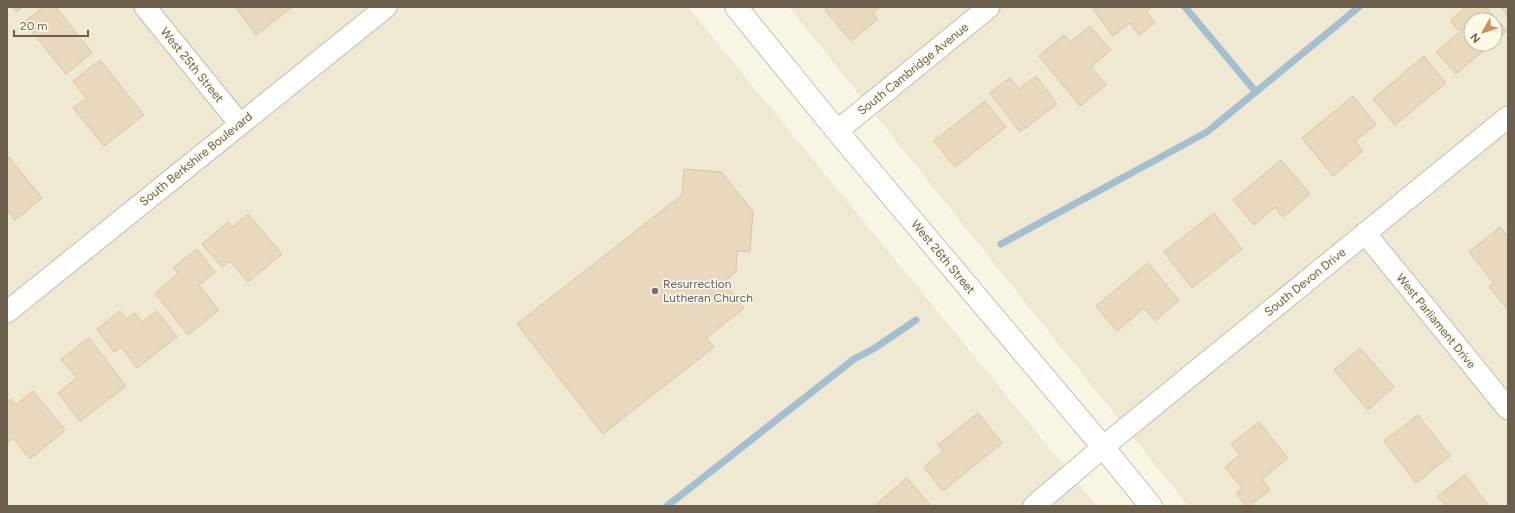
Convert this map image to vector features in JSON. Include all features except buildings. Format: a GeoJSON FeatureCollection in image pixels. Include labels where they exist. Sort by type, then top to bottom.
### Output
{"type":"FeatureCollection","features":[{"type":"Feature","properties":{"kind":"main road","name":"West 26th Street"},"geometry":{"type":"LineString","coordinates":[[736,7],[837,131],[1151,506]]}},
{"type":"Feature","properties":{"kind":"street","name":"West 25th Street"},"geometry":{"type":"LineString","coordinates":[[145,7],[240,124]]}},
{"type":"Feature","properties":{"kind":"street","name":"South Berkshire Boulevard"},"geometry":{"type":"LineString","coordinates":[[8,308],[386,7]]}},
{"type":"Feature","properties":{"kind":"street","name":"South Cambridge Avenue"},"geometry":{"type":"LineString","coordinates":[[837,131],[989,7]]}},
{"type":"Feature","properties":{"kind":"street","name":"South Devon Drive"},"geometry":{"type":"LineString","coordinates":[[1034,506],[1103,447],[1508,117]]}},
{"type":"Feature","properties":{"kind":"street","name":"West Parliament Drive"},"geometry":{"type":"LineString","coordinates":[[1365,233],[1508,409]]}},
{"type":"Feature","properties":{"kind":"shaded area"},"geometry":{"type":"Polygon","coordinates":[[[7,7],[688,7],[1097,506],[7,506],[7,7]]]}},
{"type":"Feature","properties":{"kind":"shaded area"},"geometry":{"type":"Polygon","coordinates":[[[789,7],[1508,7],[1508,506],[1188,506],[789,7]]]}},
{"type":"Feature","properties":{"kind":"waterway"},"geometry":{"type":"LineString","coordinates":[[1185,7],[1256,92]]}},
{"type":"Feature","properties":{"kind":"waterway"},"geometry":{"type":"LineString","coordinates":[[1001,244],[1207,132],[1359,7]]}},
{"type":"Feature","properties":{"kind":"waterway"},"geometry":{"type":"LineString","coordinates":[[667,506],[854,359],[875,348],[916,320]]}},
{"type":"Feature","properties":{"kind":"place","name":"Resurrection Lutheran Church"},"geometry":{"type":"Point","coordinates":[655,291]}}]}
